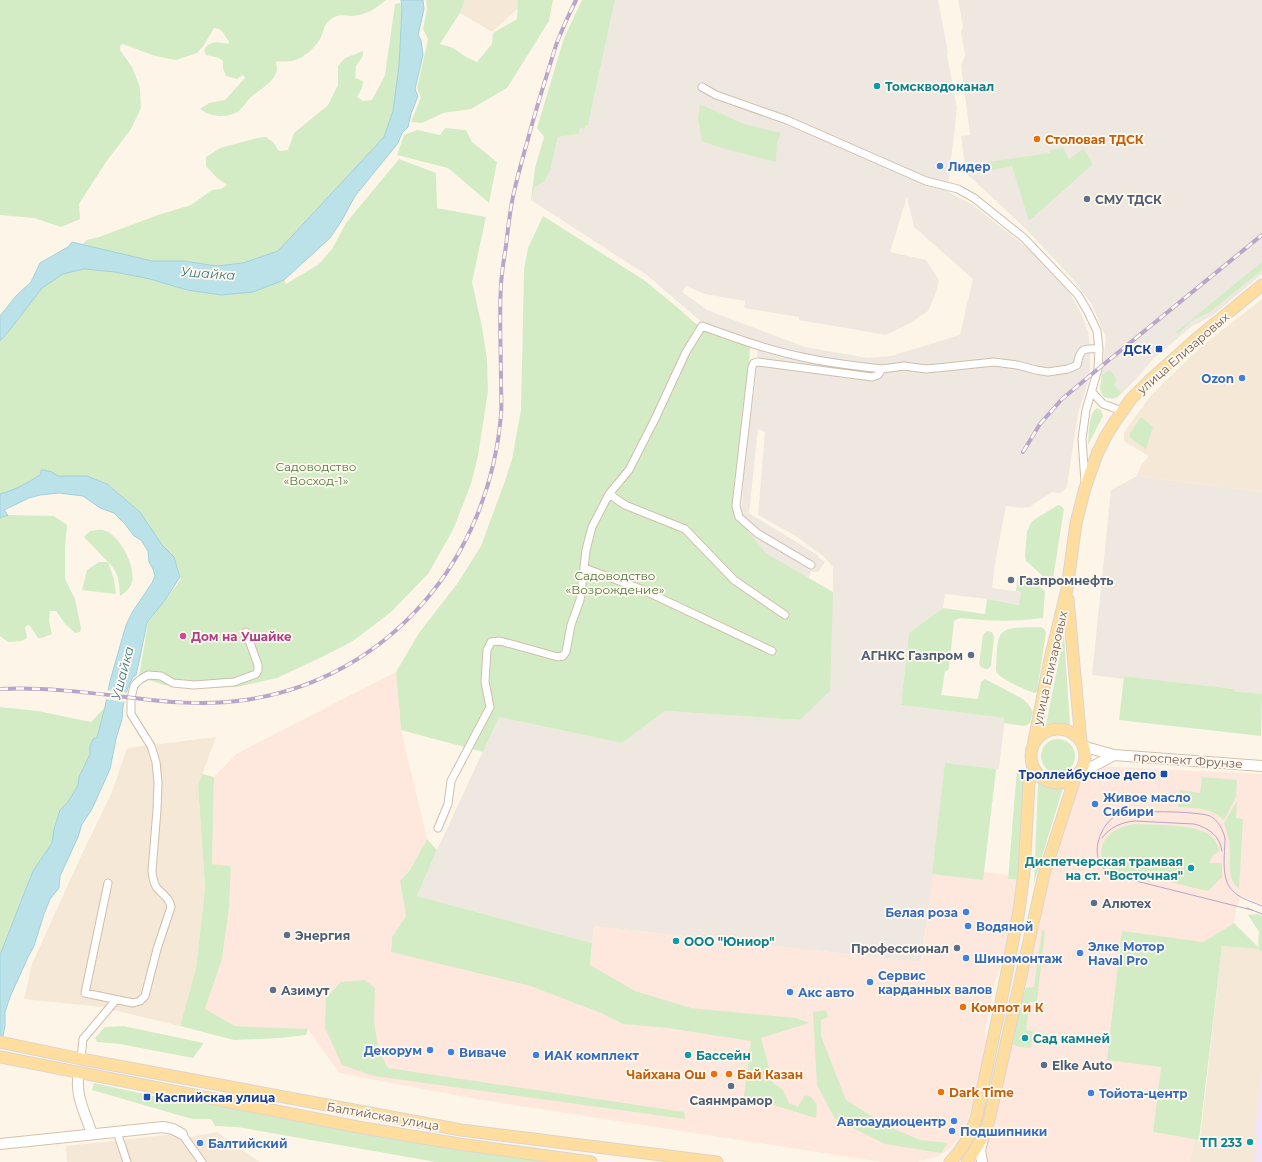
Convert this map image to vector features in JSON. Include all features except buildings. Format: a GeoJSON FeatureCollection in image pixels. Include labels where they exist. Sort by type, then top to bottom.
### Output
{"type":"FeatureCollection","features":[{"type":"Feature","properties":{"kind":"main road","name":"улица Елизаровых"},"geometry":{"type":"LineString","coordinates":[[1033,746],[1050,659],[1067,589],[1076,523],[1085,488],[1097,454],[1106,436],[1131,399],[1170,361],[1262,286]]}},
{"type":"Feature","properties":{"kind":"main road","name":"улица Елизаровых"},"geometry":{"type":"LineString","coordinates":[[1067,589],[1082,743]]}},
{"type":"Feature","properties":{"kind":"main road"},"geometry":{"type":"LineString","coordinates":[[950,1162],[958,1154],[970,1136],[976,1120],[1019,911],[1024,872],[1029,784],[1033,746],[1037,739],[1044,734],[1051,731],[1060,730],[1071,734],[1082,743],[1085,752],[1083,768],[1076,776],[1067,782],[1051,782],[1043,778],[1032,766]]}},
{"type":"Feature","properties":{"kind":"main road"},"geometry":{"type":"LineString","coordinates":[[967,1162],[983,1137],[992,1106],[1044,874],[1076,776]]}},
{"type":"Feature","properties":{"kind":"main road","name":"Балтийская улица"},"geometry":{"type":"LineString","coordinates":[[0,1042],[81,1059],[461,1130],[717,1162]]}},
{"type":"Feature","properties":{"kind":"main road","name":"Балтийская улица"},"geometry":{"type":"LineString","coordinates":[[0,1057],[350,1125],[452,1143],[591,1162]]}},
{"type":"Feature","properties":{"kind":"street"},"geometry":{"type":"LineString","coordinates":[[702,87],[716,95],[787,120],[926,181],[958,190],[974,198],[1024,238],[1078,295],[1097,331],[1099,349],[1098,369],[1086,410],[1082,439],[1085,488]]}},
{"type":"Feature","properties":{"kind":"street"},"geometry":{"type":"LineString","coordinates":[[438,828],[448,804],[451,781],[490,707],[485,682],[488,646],[491,642],[500,641],[558,657],[563,656],[566,652],[571,625],[580,600],[586,550],[592,527],[609,494],[629,470],[655,419],[686,352],[702,326],[802,358],[844,365],[882,369],[904,366],[926,369],[968,366],[994,362],[1017,365],[1048,372],[1056,372],[1077,365],[1079,354],[1086,348],[1099,349]]}},
{"type":"Feature","properties":{"kind":"street"},"geometry":{"type":"LineString","coordinates":[[810,565],[757,533],[744,523],[737,512],[736,506],[752,367],[754,363],[758,362],[872,377],[878,374],[882,369]]}},
{"type":"Feature","properties":{"kind":"street"},"geometry":{"type":"LineString","coordinates":[[1092,392],[1103,404],[1122,411]]}},
{"type":"Feature","properties":{"kind":"street"},"geometry":{"type":"LineString","coordinates":[[609,494],[625,504],[685,529],[734,580],[785,615]]}},
{"type":"Feature","properties":{"kind":"street"},"geometry":{"type":"LineString","coordinates":[[584,568],[641,589],[772,651]]}},
{"type":"Feature","properties":{"kind":"street"},"geometry":{"type":"LineString","coordinates":[[108,883],[85,993],[133,1003],[140,1001],[145,996],[157,949],[171,907],[170,901],[157,887],[153,880],[152,871],[158,782],[156,762],[151,746],[131,714],[131,698],[134,686],[141,678],[148,675],[161,676],[173,682],[194,685],[234,682],[256,674],[258,665],[246,632]]}},
{"type":"Feature","properties":{"kind":"street","name":"проспект Фрунзе"},"geometry":{"type":"LineString","coordinates":[[1082,743],[1089,748],[1114,755],[1262,766]]}},
{"type":"Feature","properties":{"kind":"street"},"geometry":{"type":"LineString","coordinates":[[1076,776],[1114,755]]}},
{"type":"Feature","properties":{"kind":"street"},"geometry":{"type":"LineString","coordinates":[[81,1059],[83,1039],[116,1000]]}},
{"type":"Feature","properties":{"kind":"street"},"geometry":{"type":"LineString","coordinates":[[79,1073],[77,1080],[78,1092],[92,1134]]}},
{"type":"Feature","properties":{"kind":"street"},"geometry":{"type":"LineString","coordinates":[[0,1144],[163,1127],[173,1129],[182,1134],[202,1162]]}},
{"type":"Feature","properties":{"kind":"street"},"geometry":{"type":"LineString","coordinates":[[117,1132],[127,1162]]}},
{"type":"Feature","properties":{"kind":"street"},"geometry":{"type":"LineString","coordinates":[[982,1162],[980,1150],[983,1137]]}},
{"type":"Feature","properties":{"kind":"shaded area"},"geometry":{"type":"Polygon","coordinates":[[[465,0],[527,0],[492,32],[460,13],[465,0]]]}},
{"type":"Feature","properties":{"kind":"shaded area"},"geometry":{"type":"Polygon","coordinates":[[[615,0],[938,0],[957,108],[949,178],[945,190],[973,205],[1026,247],[1042,262],[1069,292],[1080,311],[1088,331],[1090,346],[1089,379],[1078,413],[1067,486],[1065,490],[1059,493],[1052,492],[1029,507],[1023,508],[1006,506],[995,563],[992,588],[1021,592],[1020,605],[945,594],[943,608],[909,633],[901,705],[1005,718],[999,769],[996,770],[983,880],[933,874],[921,962],[594,926],[592,943],[417,896],[499,717],[622,743],[665,711],[800,720],[833,592],[833,567],[823,556],[794,535],[758,515],[765,432],[758,429],[749,513],[819,556],[818,557],[825,562],[818,572],[812,571],[808,578],[766,553],[750,534],[754,526],[741,516],[746,451],[756,376],[758,343],[705,325],[648,276],[531,200],[535,185],[545,181],[551,168],[558,137],[579,134],[580,128],[585,124],[588,125],[615,0]],[[907,197],[890,252],[926,260],[939,280],[935,295],[928,311],[910,323],[886,335],[799,320],[799,317],[744,308],[745,301],[705,294],[686,286],[682,292],[707,310],[805,347],[868,358],[891,356],[960,335],[973,279],[914,227],[907,197]]]}},
{"type":"Feature","properties":{"kind":"shaded area"},"geometry":{"type":"Polygon","coordinates":[[[958,0],[1262,0],[1262,274],[1213,315],[1191,327],[1153,359],[1117,398],[1111,399],[1104,397],[1100,389],[1106,338],[1091,303],[1072,278],[1024,227],[966,173],[961,136],[970,135],[961,65],[965,55],[961,32],[963,27],[958,0]]]}},
{"type":"Feature","properties":{"kind":"shaded area"},"geometry":{"type":"Polygon","coordinates":[[[1262,299],[1262,492],[1137,476],[1141,465],[1149,456],[1124,441],[1124,432],[1152,394],[1202,346],[1262,299]]]}},
{"type":"Feature","properties":{"kind":"shaded area"},"geometry":{"type":"Polygon","coordinates":[[[1137,476],[1262,492],[1262,694],[1234,691],[1234,689],[1124,676],[1123,679],[1092,675],[1111,490],[1137,476]]]}},
{"type":"Feature","properties":{"kind":"shaded area"},"geometry":{"type":"Polygon","coordinates":[[[396,672],[401,730],[427,839],[410,870],[400,881],[406,916],[392,937],[391,952],[530,986],[586,1007],[594,926],[922,962],[932,874],[983,880],[984,872],[1008,875],[1008,879],[1018,879],[1004,956],[995,982],[985,1032],[986,1047],[981,1072],[964,1133],[947,1151],[938,1156],[917,1162],[882,1162],[476,1099],[339,1073],[308,1029],[235,1026],[205,1009],[222,959],[229,908],[231,866],[212,864],[214,777],[236,754],[396,672]]]}},
{"type":"Feature","properties":{"kind":"shaded area"},"geometry":{"type":"Polygon","coordinates":[[[216,737],[198,786],[205,887],[196,968],[180,1026],[101,1007],[24,999],[32,964],[112,792],[127,748],[216,737]]]}},
{"type":"Feature","properties":{"kind":"shaded area"},"geometry":{"type":"Polygon","coordinates":[[[1097,766],[1262,774],[1262,904],[1241,896],[1236,909],[1234,923],[1203,942],[1122,932],[1113,1015],[1161,1067],[1153,1132],[1194,1139],[1190,1162],[988,1162],[985,1149],[1015,1012],[1026,988],[1042,906],[1061,836],[1078,787],[1085,775],[1097,766]]]}},
{"type":"Feature","properties":{"kind":"shaded area"},"geometry":{"type":"Polygon","coordinates":[[[1222,946],[1260,949],[1262,952],[1262,1162],[1190,1162],[1194,1139],[1200,1140],[1222,946]]]}},
{"type":"Feature","properties":{"kind":"shaded area"},"geometry":{"type":"Polygon","coordinates":[[[1262,1069],[1262,1162],[1254,1162],[1258,1136],[1255,1135],[1262,1069]]]}},
{"type":"Feature","properties":{"kind":"shaded area"},"geometry":{"type":"Polygon","coordinates":[[[217,1132],[260,1162],[67,1162],[66,1146],[175,1134],[180,1139],[217,1132]]]}},
{"type":"Feature","properties":{"kind":"green space"},"geometry":{"type":"Polygon","coordinates":[[[0,0],[386,0],[367,13],[353,16],[344,15],[330,20],[325,26],[319,41],[312,50],[303,57],[294,60],[285,62],[276,61],[277,70],[273,78],[249,99],[239,111],[234,114],[224,116],[209,114],[200,109],[209,103],[225,100],[245,78],[243,75],[237,79],[226,76],[223,68],[223,61],[219,58],[206,55],[204,50],[212,43],[217,42],[228,44],[229,41],[220,30],[214,28],[204,45],[197,53],[176,60],[155,56],[123,44],[120,46],[120,50],[132,67],[140,87],[141,108],[131,129],[106,162],[79,204],[80,219],[61,227],[34,218],[0,215],[0,0]]]}},
{"type":"Feature","properties":{"kind":"green space"},"geometry":{"type":"Polygon","coordinates":[[[426,0],[465,0],[460,13],[440,44],[453,48],[466,57],[477,62],[492,44],[493,33],[517,19],[518,0],[553,0],[549,21],[507,88],[471,109],[443,113],[422,123],[411,122],[421,97],[417,89],[428,39],[423,29],[427,9],[426,0]]]}},
{"type":"Feature","properties":{"kind":"green space"},"geometry":{"type":"Polygon","coordinates":[[[582,0],[615,0],[588,125],[585,125],[585,129],[580,128],[579,134],[558,137],[551,168],[545,181],[535,186],[531,200],[535,168],[544,137],[537,128],[564,38],[582,0]]]}},
{"type":"Feature","properties":{"kind":"green space"},"geometry":{"type":"Polygon","coordinates":[[[400,3],[402,8],[399,66],[393,111],[384,137],[278,251],[243,263],[216,266],[184,261],[152,261],[83,244],[87,240],[191,205],[212,190],[221,189],[227,185],[217,178],[206,166],[206,157],[220,148],[266,137],[273,142],[279,151],[288,150],[294,133],[328,105],[338,85],[338,66],[345,58],[363,51],[363,56],[356,66],[355,78],[363,81],[362,88],[357,97],[363,101],[372,100],[385,75],[395,4],[400,3]]]}},
{"type":"Feature","properties":{"kind":"green space"},"geometry":{"type":"Polygon","coordinates":[[[700,104],[744,124],[781,133],[777,142],[776,162],[718,147],[702,141],[698,119],[700,104]]]}},
{"type":"Feature","properties":{"kind":"green space"},"geometry":{"type":"Polygon","coordinates":[[[445,128],[466,130],[472,142],[497,162],[489,203],[448,168],[397,155],[404,135],[417,130],[440,135],[445,128]]]}},
{"type":"Feature","properties":{"kind":"green space"},"geometry":{"type":"Polygon","coordinates":[[[1063,148],[1069,159],[1083,149],[1090,158],[1092,165],[1029,221],[1012,166],[983,172],[981,163],[1050,153],[1050,150],[1063,148]]]}},
{"type":"Feature","properties":{"kind":"green space","name":"Садоводство «Восход-1»"},"geometry":{"type":"Polygon","coordinates":[[[399,159],[436,173],[437,208],[486,217],[472,282],[482,327],[487,359],[488,391],[478,456],[471,484],[453,530],[428,574],[391,612],[353,641],[324,656],[277,678],[237,687],[194,688],[164,685],[139,677],[148,623],[181,579],[174,557],[162,545],[140,512],[107,484],[87,476],[58,476],[52,472],[41,474],[26,484],[9,492],[0,494],[0,341],[42,288],[63,274],[84,269],[115,272],[150,279],[187,290],[221,295],[253,292],[284,280],[286,284],[319,264],[332,249],[346,223],[399,159]]]}},
{"type":"Feature","properties":{"kind":"green space","name":"Садоводство «Возрождение»"},"geometry":{"type":"Polygon","coordinates":[[[543,216],[644,280],[701,328],[750,346],[749,367],[732,508],[738,519],[766,553],[833,592],[830,691],[800,720],[665,711],[622,743],[499,717],[483,752],[401,730],[396,672],[419,633],[457,584],[481,546],[512,459],[521,410],[524,269],[528,248],[543,216]]]}},
{"type":"Feature","properties":{"kind":"green space"},"geometry":{"type":"Polygon","coordinates":[[[1262,262],[1262,270],[1210,312],[1191,321],[1178,334],[1176,332],[1262,262]]]}},
{"type":"Feature","properties":{"kind":"green space"},"geometry":{"type":"Polygon","coordinates":[[[1110,370],[1117,380],[1114,385],[1121,393],[1112,398],[1104,397],[1100,389],[1102,375],[1110,370]]]}},
{"type":"Feature","properties":{"kind":"green space"},"geometry":{"type":"Polygon","coordinates":[[[1097,408],[1101,410],[1103,416],[1088,445],[1090,420],[1097,408]]]}},
{"type":"Feature","properties":{"kind":"green space"},"geometry":{"type":"Polygon","coordinates":[[[1141,417],[1153,427],[1146,449],[1130,438],[1130,433],[1141,417]]]}},
{"type":"Feature","properties":{"kind":"green space"},"geometry":{"type":"Polygon","coordinates":[[[1058,505],[1064,509],[1053,579],[1051,581],[1047,580],[1026,561],[1027,531],[1035,519],[1058,505]]]}},
{"type":"Feature","properties":{"kind":"green space"},"geometry":{"type":"Polygon","coordinates":[[[8,515],[54,516],[67,525],[65,579],[75,599],[81,628],[80,632],[75,633],[65,624],[56,611],[50,611],[49,621],[52,634],[38,638],[30,626],[27,625],[25,628],[27,636],[26,639],[8,642],[0,636],[0,518],[8,515]]]}},
{"type":"Feature","properties":{"kind":"green space"},"geometry":{"type":"Polygon","coordinates":[[[101,530],[109,533],[121,544],[132,568],[133,576],[130,587],[120,596],[119,582],[114,570],[84,537],[90,531],[101,530]]]}},
{"type":"Feature","properties":{"kind":"green space"},"geometry":{"type":"Polygon","coordinates":[[[99,562],[108,562],[114,579],[116,594],[82,590],[87,570],[99,562]]]}},
{"type":"Feature","properties":{"kind":"green space"},"geometry":{"type":"Polygon","coordinates":[[[1018,576],[1030,578],[1045,591],[1043,618],[1001,621],[959,618],[954,621],[949,669],[945,672],[941,695],[978,699],[981,682],[985,679],[1023,699],[1033,712],[1030,723],[1025,726],[1004,723],[1004,718],[901,705],[909,633],[943,608],[985,614],[987,599],[1019,605],[1021,592],[1016,591],[1018,576]]]}},
{"type":"Feature","properties":{"kind":"green space"},"geometry":{"type":"Polygon","coordinates":[[[1041,627],[1046,632],[1037,692],[1035,693],[1015,685],[997,673],[997,650],[999,637],[1004,631],[1014,628],[1041,627]]]}},
{"type":"Feature","properties":{"kind":"green space"},"geometry":{"type":"Polygon","coordinates":[[[987,631],[992,632],[994,637],[991,666],[988,669],[985,669],[979,664],[983,635],[987,631]]]}},
{"type":"Feature","properties":{"kind":"green space"},"geometry":{"type":"Polygon","coordinates":[[[1064,635],[1070,725],[1055,723],[1046,724],[1064,635]]]}},
{"type":"Feature","properties":{"kind":"green space"},"geometry":{"type":"Polygon","coordinates":[[[1124,676],[1234,689],[1234,691],[1262,694],[1261,736],[1119,720],[1124,676]]]}},
{"type":"Feature","properties":{"kind":"green space"},"geometry":{"type":"Polygon","coordinates":[[[0,707],[38,711],[91,722],[105,707],[97,738],[93,739],[90,746],[90,754],[79,777],[78,785],[68,802],[60,810],[54,829],[52,843],[33,871],[0,955],[0,707]]]}},
{"type":"Feature","properties":{"kind":"green space"},"geometry":{"type":"Polygon","coordinates":[[[1058,739],[1070,744],[1075,756],[1070,768],[1058,773],[1046,768],[1041,756],[1046,744],[1058,739]]]}},
{"type":"Feature","properties":{"kind":"green space"},"geometry":{"type":"Polygon","coordinates":[[[945,763],[996,769],[983,880],[932,874],[945,763]]]}},
{"type":"Feature","properties":{"kind":"green space"},"geometry":{"type":"Polygon","coordinates":[[[1017,769],[1024,770],[1025,776],[1018,879],[1008,879],[1017,769]]]}},
{"type":"Feature","properties":{"kind":"green space"},"geometry":{"type":"Polygon","coordinates":[[[202,774],[214,777],[212,864],[231,866],[229,908],[222,959],[205,1009],[235,1026],[308,1029],[306,1035],[234,1040],[180,1026],[196,968],[205,887],[198,786],[202,774]]]}},
{"type":"Feature","properties":{"kind":"green space"},"geometry":{"type":"Polygon","coordinates":[[[1202,777],[1237,780],[1236,797],[1224,820],[1208,811],[1197,808],[1178,807],[1180,790],[1200,793],[1202,777]]]}},
{"type":"Feature","properties":{"kind":"green space"},"geometry":{"type":"Polygon","coordinates":[[[1038,782],[1050,788],[1063,788],[1034,883],[1038,782]]]}},
{"type":"Feature","properties":{"kind":"green space"},"geometry":{"type":"Polygon","coordinates":[[[1237,801],[1236,818],[1243,819],[1239,889],[1232,880],[1230,874],[1230,849],[1224,823],[1237,801]]]}},
{"type":"Feature","properties":{"kind":"green space"},"geometry":{"type":"Polygon","coordinates":[[[1135,824],[1185,827],[1204,831],[1215,841],[1220,851],[1213,855],[1209,863],[1222,863],[1222,877],[1208,891],[1145,876],[1117,873],[1109,869],[1104,864],[1101,854],[1105,839],[1116,830],[1135,824]]]}},
{"type":"Feature","properties":{"kind":"green space"},"geometry":{"type":"Polygon","coordinates":[[[427,839],[437,850],[417,896],[592,943],[590,965],[635,991],[691,1008],[796,1018],[809,1023],[761,1038],[773,1083],[783,1090],[789,1103],[798,1107],[805,1095],[811,1097],[817,1105],[816,1118],[744,1096],[751,1041],[668,1028],[623,1024],[601,1013],[530,986],[391,952],[392,937],[406,916],[400,881],[410,870],[427,839]]]}},
{"type":"Feature","properties":{"kind":"green space"},"geometry":{"type":"Polygon","coordinates":[[[1258,914],[1262,916],[1262,952],[1259,949],[1222,946],[1199,1140],[1153,1132],[1161,1067],[1107,1060],[1122,931],[1203,942],[1234,923],[1259,948],[1259,932],[1248,915],[1258,914]]]}},
{"type":"Feature","properties":{"kind":"green space"},"geometry":{"type":"Polygon","coordinates":[[[1042,930],[1045,934],[1037,1000],[1035,1002],[1030,1002],[1026,1030],[1033,1031],[1031,1048],[1020,1047],[1011,1042],[1015,1012],[1026,988],[1034,987],[1042,930]]]}},
{"type":"Feature","properties":{"kind":"green space"},"geometry":{"type":"Polygon","coordinates":[[[365,980],[375,988],[374,1020],[378,1049],[388,1068],[684,1112],[685,1119],[374,1076],[342,1065],[325,1028],[326,998],[341,982],[365,980]]]}},
{"type":"Feature","properties":{"kind":"green space"},"geometry":{"type":"Polygon","coordinates":[[[826,1010],[828,1017],[821,1020],[821,1036],[846,1100],[887,1126],[920,1140],[948,1143],[941,1153],[885,1144],[835,1119],[817,1085],[813,1012],[826,1010]]]}},
{"type":"Feature","properties":{"kind":"green space"},"geometry":{"type":"Polygon","coordinates":[[[123,1026],[204,1043],[193,1058],[120,1044],[97,1042],[95,1038],[105,1027],[123,1026]]]}},
{"type":"Feature","properties":{"kind":"green space"},"geometry":{"type":"Polygon","coordinates":[[[94,1083],[162,1098],[203,1101],[457,1150],[558,1162],[436,1162],[237,1127],[215,1126],[211,1119],[192,1119],[92,1090],[94,1083]]]}},
{"type":"Feature","properties":{"kind":"water","name":"Ушайка"},"geometry":{"type":"Polygon","coordinates":[[[401,0],[423,0],[424,9],[418,35],[421,40],[423,55],[415,89],[418,96],[408,127],[402,133],[398,143],[355,196],[330,238],[284,280],[253,292],[221,295],[187,290],[150,279],[115,272],[84,269],[63,274],[42,288],[0,341],[0,316],[16,296],[31,282],[40,263],[68,247],[72,242],[152,261],[184,261],[216,266],[243,263],[278,251],[384,137],[393,111],[399,66],[402,8],[401,0]]]}},
{"type":"Feature","properties":{"kind":"water","name":"Ушайка"},"geometry":{"type":"Polygon","coordinates":[[[41,470],[52,472],[58,476],[87,476],[107,484],[140,512],[162,545],[174,557],[180,577],[165,600],[147,623],[136,675],[133,677],[126,693],[122,719],[110,769],[92,809],[82,824],[78,837],[60,876],[59,888],[50,899],[34,946],[10,997],[5,1012],[5,1026],[0,1049],[0,955],[33,871],[52,843],[54,829],[60,810],[68,802],[78,785],[79,777],[90,754],[90,746],[93,739],[97,738],[110,681],[126,625],[155,576],[149,562],[148,551],[141,540],[134,536],[114,513],[100,508],[83,496],[59,493],[40,495],[29,498],[4,510],[8,515],[0,518],[0,494],[31,480],[41,474],[41,470]]]}},
{"type":"Feature","properties":{"kind":"pier"},"geometry":{"type":"Polygon","coordinates":[[[106,690],[128,693],[126,702],[105,699],[106,690]]]}},
{"type":"Feature","properties":{"kind":"tram line"},"geometry":{"type":"LineString","coordinates":[[1252,910],[1111,874],[1103,868],[1098,857],[1098,843],[1103,830],[1112,819],[1117,815],[1124,813],[1178,812],[1210,816],[1220,826],[1225,838],[1224,867],[1230,887],[1240,897],[1262,906]]}},
{"type":"Feature","properties":{"kind":"tram line"},"geometry":{"type":"LineString","coordinates":[[1102,838],[1113,828],[1121,824],[1135,821],[1194,824],[1213,833],[1219,841],[1222,851]]}},
{"type":"Feature","properties":{"kind":"tram line"},"geometry":{"type":"LineString","coordinates":[[1247,908],[1262,914]]}},
{"type":"Feature","properties":{"kind":"railway"},"geometry":{"type":"LineString","coordinates":[[0,689],[63,690],[185,703],[215,703],[245,700],[297,688],[344,667],[387,638],[423,603],[453,562],[476,517],[493,467],[501,415],[500,320],[502,269],[511,205],[530,130],[555,48],[576,0]]}},
{"type":"Feature","properties":{"kind":"railway"},"geometry":{"type":"LineString","coordinates":[[1023,452],[1040,424],[1062,399],[1262,235]]}},
{"type":"Feature","properties":{"kind":"place","name":"Томскводоканал"},"geometry":{"type":"Point","coordinates":[877,86]}},
{"type":"Feature","properties":{"kind":"place","name":"Столовая ТДСК"},"geometry":{"type":"Point","coordinates":[1037,139]}},
{"type":"Feature","properties":{"kind":"place","name":"Лидер"},"geometry":{"type":"Point","coordinates":[940,166]}},
{"type":"Feature","properties":{"kind":"place","name":"СМУ ТДСК"},"geometry":{"type":"Point","coordinates":[1087,199]}},
{"type":"Feature","properties":{"kind":"place","name":"ДСК"},"geometry":{"type":"Point","coordinates":[1159,349]}},
{"type":"Feature","properties":{"kind":"place","name":"Ozon"},"geometry":{"type":"Point","coordinates":[1242,378]}},
{"type":"Feature","properties":{"kind":"place","name":"Газпромнефть"},"geometry":{"type":"Point","coordinates":[1011,580]}},
{"type":"Feature","properties":{"kind":"place","name":"Дом на Ушайке"},"geometry":{"type":"Point","coordinates":[183,636]}},
{"type":"Feature","properties":{"kind":"place","name":"АГНКС Газпром"},"geometry":{"type":"Point","coordinates":[971,655]}},
{"type":"Feature","properties":{"kind":"place","name":"Троллейбусное депо"},"geometry":{"type":"Point","coordinates":[1164,774]}},
{"type":"Feature","properties":{"kind":"place","name":"Живое масло Сибири"},"geometry":{"type":"Point","coordinates":[1095,804]}},
{"type":"Feature","properties":{"kind":"place","name":"Диспетчерская трамвая на ст. \"Восточная\""},"geometry":{"type":"Point","coordinates":[1191,868]}},
{"type":"Feature","properties":{"kind":"place","name":"Алютех"},"geometry":{"type":"Point","coordinates":[1094,903]}},
{"type":"Feature","properties":{"kind":"place","name":"Белая роза"},"geometry":{"type":"Point","coordinates":[966,912]}},
{"type":"Feature","properties":{"kind":"place","name":"Водяной"},"geometry":{"type":"Point","coordinates":[968,926]}},
{"type":"Feature","properties":{"kind":"place","name":"Энергия"},"geometry":{"type":"Point","coordinates":[287,935]}},
{"type":"Feature","properties":{"kind":"place","name":"ООО \"Юниор\""},"geometry":{"type":"Point","coordinates":[676,941]}},
{"type":"Feature","properties":{"kind":"place","name":"Профессионал"},"geometry":{"type":"Point","coordinates":[957,948]}},
{"type":"Feature","properties":{"kind":"place","name":"Элке Мотор Haval Pro"},"geometry":{"type":"Point","coordinates":[1080,953]}},
{"type":"Feature","properties":{"kind":"place","name":"Шиномонтаж"},"geometry":{"type":"Point","coordinates":[966,958]}},
{"type":"Feature","properties":{"kind":"place","name":"Сервис карданных валов"},"geometry":{"type":"Point","coordinates":[870,982]}},
{"type":"Feature","properties":{"kind":"place","name":"Азимут"},"geometry":{"type":"Point","coordinates":[273,990]}},
{"type":"Feature","properties":{"kind":"place","name":"Акс авто"},"geometry":{"type":"Point","coordinates":[790,992]}},
{"type":"Feature","properties":{"kind":"place","name":"Компот и К"},"geometry":{"type":"Point","coordinates":[963,1007]}},
{"type":"Feature","properties":{"kind":"place","name":"Сад камней"},"geometry":{"type":"Point","coordinates":[1025,1038]}},
{"type":"Feature","properties":{"kind":"place","name":"Декорум"},"geometry":{"type":"Point","coordinates":[430,1050]}},
{"type":"Feature","properties":{"kind":"place","name":"Виваче"},"geometry":{"type":"Point","coordinates":[451,1052]}},
{"type":"Feature","properties":{"kind":"place","name":"ИАК комплект"},"geometry":{"type":"Point","coordinates":[536,1055]}},
{"type":"Feature","properties":{"kind":"place","name":"Бассейн"},"geometry":{"type":"Point","coordinates":[688,1055]}},
{"type":"Feature","properties":{"kind":"place","name":"Elke Auto"},"geometry":{"type":"Point","coordinates":[1044,1065]}},
{"type":"Feature","properties":{"kind":"place","name":"Чайхана Ош"},"geometry":{"type":"Point","coordinates":[714,1074]}},
{"type":"Feature","properties":{"kind":"place","name":"Бай Казан"},"geometry":{"type":"Point","coordinates":[729,1074]}},
{"type":"Feature","properties":{"kind":"place","name":"Саянмрамор"},"geometry":{"type":"Point","coordinates":[731,1086]}},
{"type":"Feature","properties":{"kind":"place","name":"Dark Time"},"geometry":{"type":"Point","coordinates":[941,1092]}},
{"type":"Feature","properties":{"kind":"place","name":"Тойота-центр"},"geometry":{"type":"Point","coordinates":[1091,1093]}},
{"type":"Feature","properties":{"kind":"place","name":"Каспийская улица"},"geometry":{"type":"Point","coordinates":[147,1097]}},
{"type":"Feature","properties":{"kind":"place","name":"Автоаудиоцентр"},"geometry":{"type":"Point","coordinates":[954,1121]}},
{"type":"Feature","properties":{"kind":"place","name":"Подшипники"},"geometry":{"type":"Point","coordinates":[952,1131]}},
{"type":"Feature","properties":{"kind":"place","name":"ТП 233"},"geometry":{"type":"Point","coordinates":[1250,1142]}},
{"type":"Feature","properties":{"kind":"place","name":"Балтийский"},"geometry":{"type":"Point","coordinates":[200,1143]}}]}
